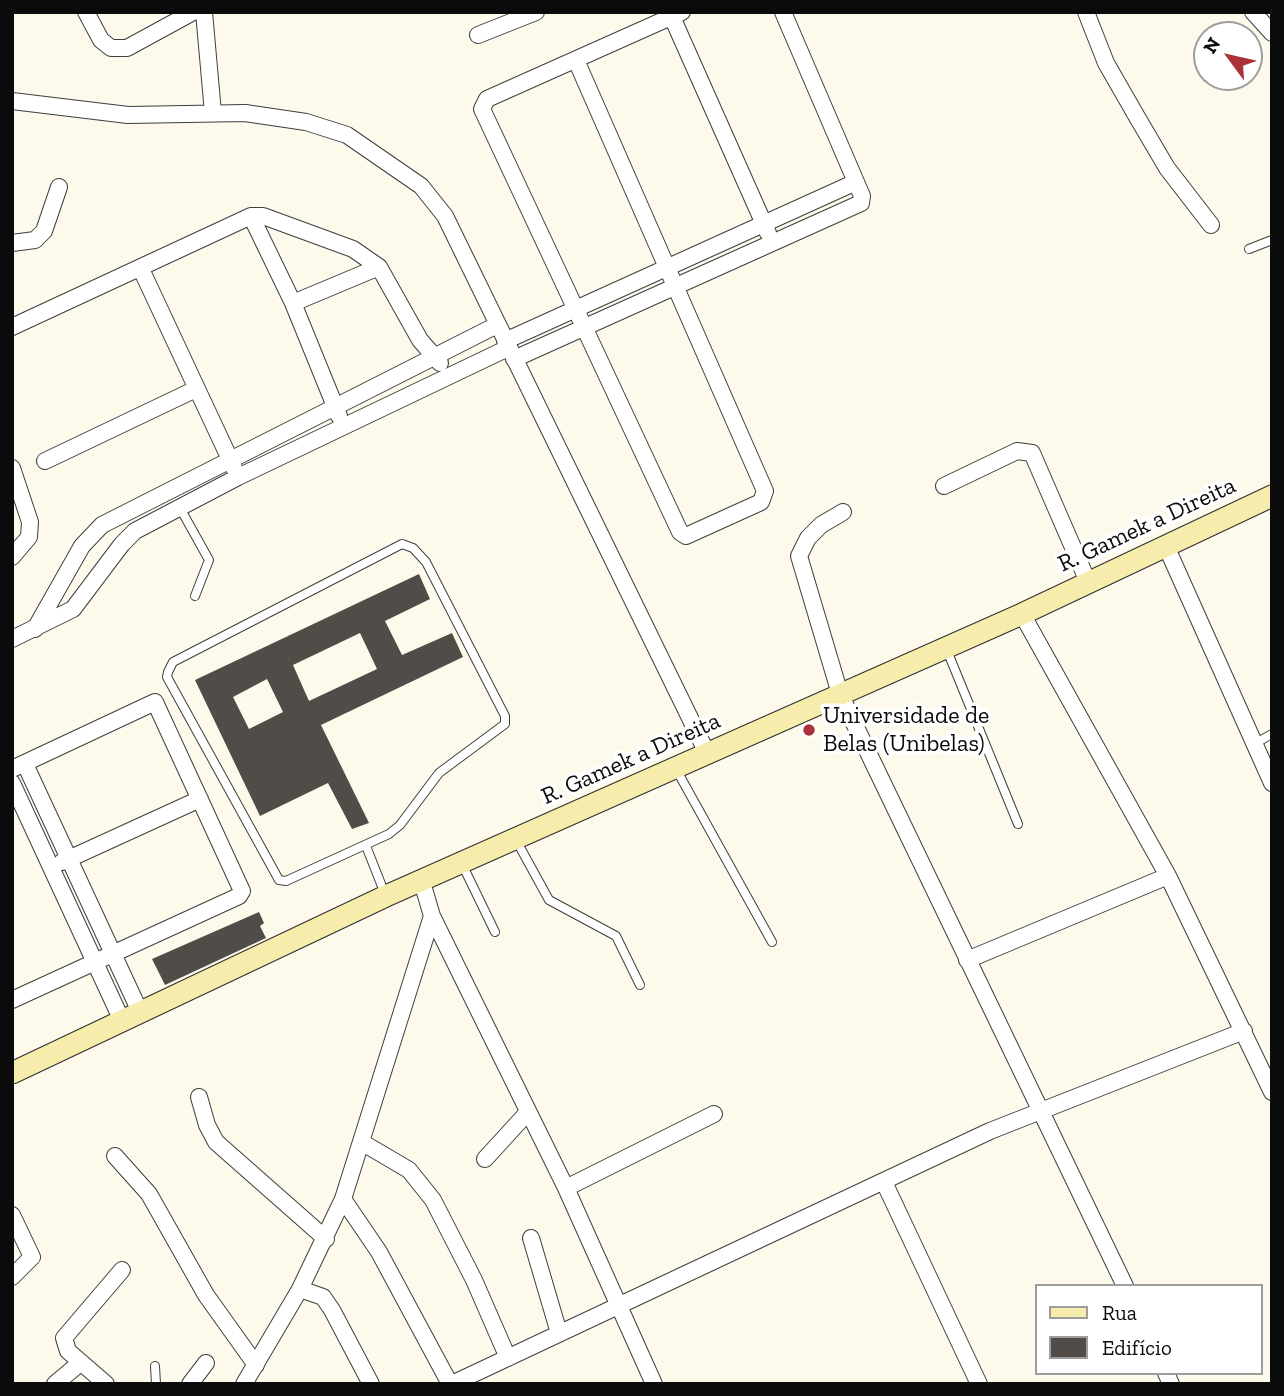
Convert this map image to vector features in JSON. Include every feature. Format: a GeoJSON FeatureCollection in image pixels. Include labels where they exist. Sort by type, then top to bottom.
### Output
{"type":"FeatureCollection","features":[{"type":"Feature","properties":{"kind":"main road","name":"R. Gamek a Direita"},"geometry":{"type":"LineString","coordinates":[[12,1073],[386,896],[708,755],[1270,500]]}},
{"type":"Feature","properties":{"kind":"street"},"geometry":{"type":"LineString","coordinates":[[86,12],[101,40],[111,48],[127,48],[194,12]]}},
{"type":"Feature","properties":{"kind":"street"},"geometry":{"type":"LineString","coordinates":[[204,12],[214,113]]}},
{"type":"Feature","properties":{"kind":"street"},"geometry":{"type":"LineString","coordinates":[[478,35],[536,12]]}},
{"type":"Feature","properties":{"kind":"street"},"geometry":{"type":"LineString","coordinates":[[509,349],[584,327],[678,288],[858,205],[862,196],[783,12]]}},
{"type":"Feature","properties":{"kind":"street"},"geometry":{"type":"LineString","coordinates":[[1086,12],[1106,62],[1167,168],[1211,225]]}},
{"type":"Feature","properties":{"kind":"street"},"geometry":{"type":"LineString","coordinates":[[1253,12],[1272,33]]}},
{"type":"Feature","properties":{"kind":"street"},"geometry":{"type":"LineString","coordinates":[[576,60],[669,266],[765,491],[761,502],[686,536],[680,533],[482,109],[487,99],[677,15],[773,244]]}},
{"type":"Feature","properties":{"kind":"street"},"geometry":{"type":"LineString","coordinates":[[12,101],[128,115],[245,113],[306,122],[347,135],[386,159],[435,200],[708,755]]}},
{"type":"Feature","properties":{"kind":"street"},"geometry":{"type":"LineString","coordinates":[[12,639],[73,609],[128,537],[180,508],[238,477],[509,349],[575,308],[856,183]]}},
{"type":"Feature","properties":{"kind":"street"},"geometry":{"type":"LineString","coordinates":[[12,243],[35,240],[44,231],[59,187]]}},
{"type":"Feature","properties":{"kind":"street"},"geometry":{"type":"LineString","coordinates":[[251,216],[293,303],[335,409],[345,427]]}},
{"type":"Feature","properties":{"kind":"street"},"geometry":{"type":"LineString","coordinates":[[12,327],[251,216],[280,219],[353,249],[379,267],[420,340],[436,356],[447,377]]}},
{"type":"Feature","properties":{"kind":"street"},"geometry":{"type":"LineString","coordinates":[[293,303],[379,267]]}},
{"type":"Feature","properties":{"kind":"street"},"geometry":{"type":"LineString","coordinates":[[141,269],[238,477]]}},
{"type":"Feature","properties":{"kind":"street"},"geometry":{"type":"LineString","coordinates":[[35,629],[82,546],[102,525],[497,325]]}},
{"type":"Feature","properties":{"kind":"street"},"geometry":{"type":"LineString","coordinates":[[420,340],[416,366],[425,388]]}},
{"type":"Feature","properties":{"kind":"street"},"geometry":{"type":"LineString","coordinates":[[45,461],[196,389]]}},
{"type":"Feature","properties":{"kind":"street"},"geometry":{"type":"LineString","coordinates":[[944,486],[1017,451],[1032,453],[1088,582]]}},
{"type":"Feature","properties":{"kind":"street"},"geometry":{"type":"LineString","coordinates":[[12,468],[30,522],[29,537],[12,557]]}},
{"type":"Feature","properties":{"kind":"street"},"geometry":{"type":"LineString","coordinates":[[843,512],[821,525],[808,538],[799,556],[840,694],[1124,1284]]}},
{"type":"Feature","properties":{"kind":"street"},"geometry":{"type":"LineString","coordinates":[[1166,546],[1272,783]]}},
{"type":"Feature","properties":{"kind":"street"},"geometry":{"type":"LineString","coordinates":[[1022,614],[1168,876],[1272,1092]]}},
{"type":"Feature","properties":{"kind":"street"},"geometry":{"type":"LineString","coordinates":[[12,1000],[115,953],[241,894],[242,888],[157,704],[153,701],[19,766],[70,859],[115,953],[132,1018]]}},
{"type":"Feature","properties":{"kind":"street"},"geometry":{"type":"LineString","coordinates":[[12,783],[95,962],[132,1018]]}},
{"type":"Feature","properties":{"kind":"street"},"geometry":{"type":"LineString","coordinates":[[51,867],[200,799]]}},
{"type":"Feature","properties":{"kind":"street"},"geometry":{"type":"LineString","coordinates":[[967,960],[1168,876]]}},
{"type":"Feature","properties":{"kind":"street"},"geometry":{"type":"LineString","coordinates":[[422,882],[432,916],[566,1188],[654,1384]]}},
{"type":"Feature","properties":{"kind":"street"},"geometry":{"type":"LineString","coordinates":[[244,1384],[300,1289],[343,1199],[363,1143],[432,916]]}},
{"type":"Feature","properties":{"kind":"street"},"geometry":{"type":"LineString","coordinates":[[343,1199],[379,1252],[451,1384],[990,1131],[1244,1031]]}},
{"type":"Feature","properties":{"kind":"street"},"geometry":{"type":"LineString","coordinates":[[199,1097],[206,1125],[216,1142],[326,1239]]}},
{"type":"Feature","properties":{"kind":"street"},"geometry":{"type":"LineString","coordinates":[[485,1159],[528,1112]]}},
{"type":"Feature","properties":{"kind":"street"},"geometry":{"type":"LineString","coordinates":[[566,1188],[714,1114]]}},
{"type":"Feature","properties":{"kind":"street"},"geometry":{"type":"LineString","coordinates":[[363,1143],[409,1170],[433,1200],[474,1280],[508,1358]]}},
{"type":"Feature","properties":{"kind":"street"},"geometry":{"type":"LineString","coordinates":[[115,1156],[149,1194],[206,1294],[256,1366]]}},
{"type":"Feature","properties":{"kind":"street"},"geometry":{"type":"LineString","coordinates":[[884,1182],[979,1384]]}},
{"type":"Feature","properties":{"kind":"street"},"geometry":{"type":"LineString","coordinates":[[12,1215],[32,1257],[12,1277]]}},
{"type":"Feature","properties":{"kind":"street"},"geometry":{"type":"LineString","coordinates":[[531,1238],[559,1333]]}},
{"type":"Feature","properties":{"kind":"street"},"geometry":{"type":"LineString","coordinates":[[106,1384],[68,1351],[64,1338],[122,1270]]}},
{"type":"Feature","properties":{"kind":"street"},"geometry":{"type":"LineString","coordinates":[[300,1289],[323,1297],[371,1384]]}},
{"type":"Feature","properties":{"kind":"street"},"geometry":{"type":"LineString","coordinates":[[55,1384],[80,1363]]}},
{"type":"Feature","properties":{"kind":"street"},"geometry":{"type":"LineString","coordinates":[[190,1384],[205,1363]]}},
{"type":"Feature","properties":{"kind":"street"},"geometry":{"type":"LineString","coordinates":[[489,1367],[495,1384]]}},
{"type":"Feature","properties":{"kind":"lane"},"geometry":{"type":"LineString","coordinates":[[1249,249],[1272,240]]}},
{"type":"Feature","properties":{"kind":"lane"},"geometry":{"type":"LineString","coordinates":[[180,508],[209,560],[195,596]]}},
{"type":"Feature","properties":{"kind":"lane"},"geometry":{"type":"LineString","coordinates":[[402,544],[413,548],[426,562],[505,716],[505,724],[439,773],[400,825],[366,846],[286,881],[275,877],[167,677],[173,662],[402,544]]}},
{"type":"Feature","properties":{"kind":"lane"},"geometry":{"type":"LineString","coordinates":[[945,648],[1018,824]]}},
{"type":"Feature","properties":{"kind":"lane"},"geometry":{"type":"LineString","coordinates":[[1254,744],[1272,734]]}},
{"type":"Feature","properties":{"kind":"lane"},"geometry":{"type":"LineString","coordinates":[[676,769],[772,942]]}},
{"type":"Feature","properties":{"kind":"lane"},"geometry":{"type":"LineString","coordinates":[[515,838],[550,900],[616,936],[640,985]]}},
{"type":"Feature","properties":{"kind":"lane"},"geometry":{"type":"LineString","coordinates":[[366,846],[386,896]]}},
{"type":"Feature","properties":{"kind":"lane"},"geometry":{"type":"LineString","coordinates":[[462,864],[495,932]]}},
{"type":"Feature","properties":{"kind":"lane"},"geometry":{"type":"LineString","coordinates":[[155,1366],[156,1384]]}},
{"type":"Feature","properties":{"kind":"building"},"geometry":{"type":"Polygon","coordinates":[[[419,574],[430,599],[385,621],[402,655],[452,633],[463,657],[321,725],[369,823],[352,829],[328,783],[260,816],[195,680],[419,574]],[[360,633],[293,665],[309,701],[377,669],[360,633]],[[267,679],[233,697],[249,729],[283,712],[267,679]]]}},
{"type":"Feature","properties":{"kind":"building"},"geometry":{"type":"Polygon","coordinates":[[[259,912],[264,923],[260,926],[266,938],[165,985],[152,959],[259,912]]]}},
{"type":"Feature","properties":{"kind":"place","name":"Universidade de Belas (Unibelas)"},"geometry":{"type":"Point","coordinates":[809,730]}}]}
